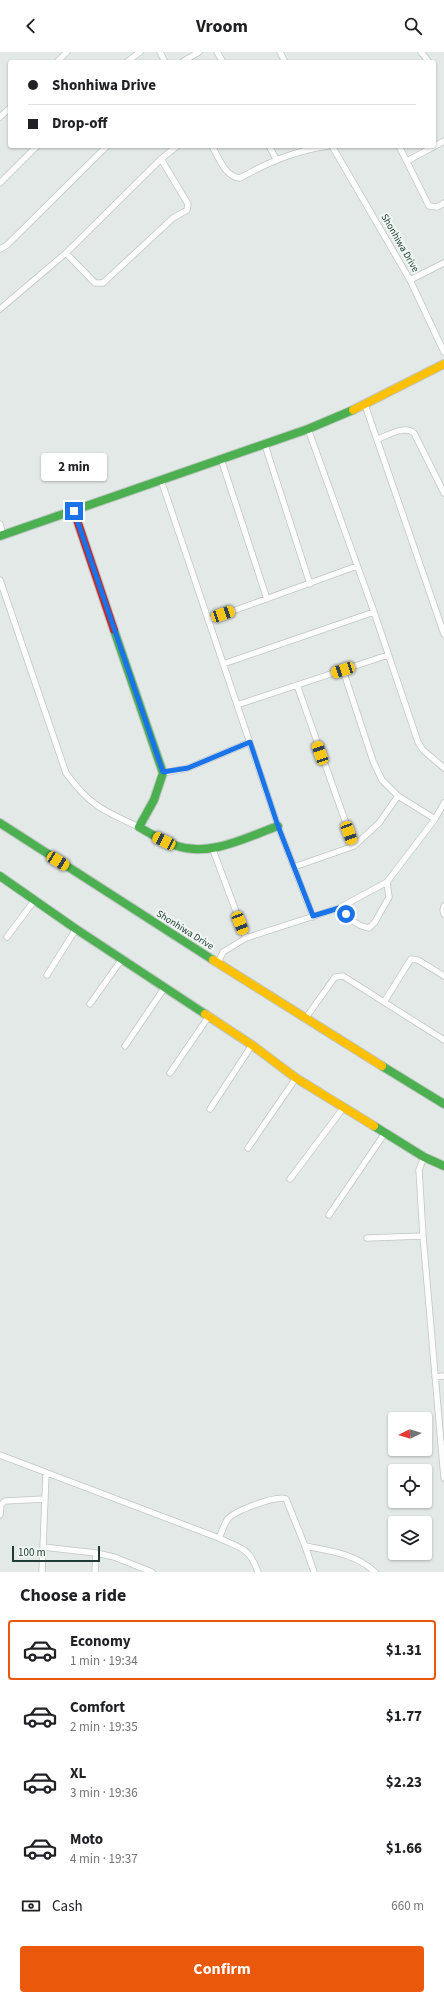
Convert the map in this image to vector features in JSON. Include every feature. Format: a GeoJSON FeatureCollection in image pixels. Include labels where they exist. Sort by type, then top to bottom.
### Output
{"type":"FeatureCollection","features":[{"type":"Feature","properties":{"kind":"street"},"geometry":{"type":"LineString","coordinates":[[59,60],[67,52]]}},
{"type":"Feature","properties":{"kind":"street"},"geometry":{"type":"LineString","coordinates":[[130,60],[140,52]]}},
{"type":"Feature","properties":{"kind":"street"},"geometry":{"type":"LineString","coordinates":[[185,60],[199,52]]}},
{"type":"Feature","properties":{"kind":"street"},"geometry":{"type":"LineString","coordinates":[[421,52],[427,60]]}},
{"type":"Feature","properties":{"kind":"street"},"geometry":{"type":"LineString","coordinates":[[0,117],[8,110]]}},
{"type":"Feature","properties":{"kind":"street"},"geometry":{"type":"LineString","coordinates":[[0,182],[35,148]]}},
{"type":"Feature","properties":{"kind":"street"},"geometry":{"type":"LineString","coordinates":[[0,249],[7,245],[105,148]]}},
{"type":"Feature","properties":{"kind":"street"},"geometry":{"type":"LineString","coordinates":[[0,309],[66,253],[161,159],[175,148]]}},
{"type":"Feature","properties":{"kind":"street"},"geometry":{"type":"LineString","coordinates":[[213,148],[228,174],[233,177],[240,178],[276,159],[301,151],[317,148]]}},
{"type":"Feature","properties":{"kind":"street"},"geometry":{"type":"LineString","coordinates":[[270,148],[276,159]]}},
{"type":"Feature","properties":{"kind":"street","name":"Shonhiwa Drive"},"geometry":{"type":"LineString","coordinates":[[333,148],[410,280],[444,352]]}},
{"type":"Feature","properties":{"kind":"street"},"geometry":{"type":"LineString","coordinates":[[400,148],[429,206],[437,207],[444,203]]}},
{"type":"Feature","properties":{"kind":"street"},"geometry":{"type":"LineString","coordinates":[[407,161],[431,148]]}},
{"type":"Feature","properties":{"kind":"street"},"geometry":{"type":"LineString","coordinates":[[66,253],[95,283],[103,283],[173,218],[187,210],[188,204],[161,159]]}},
{"type":"Feature","properties":{"kind":"street"},"geometry":{"type":"LineString","coordinates":[[410,280],[444,263]]}},
{"type":"Feature","properties":{"kind":"street"},"geometry":{"type":"LineString","coordinates":[[0,524],[2,536],[265,445],[365,405],[444,364]]}},
{"type":"Feature","properties":{"kind":"street"},"geometry":{"type":"LineString","coordinates":[[365,405],[378,439],[444,634]]}},
{"type":"Feature","properties":{"kind":"street"},"geometry":{"type":"LineString","coordinates":[[308,429],[374,612],[418,742],[422,750],[444,768]]}},
{"type":"Feature","properties":{"kind":"street"},"geometry":{"type":"LineString","coordinates":[[378,439],[405,430],[410,430],[414,433],[444,493]]}},
{"type":"Feature","properties":{"kind":"street"},"geometry":{"type":"LineString","coordinates":[[265,445],[310,584]]}},
{"type":"Feature","properties":{"kind":"street"},"geometry":{"type":"LineString","coordinates":[[221,459],[267,599]]}},
{"type":"Feature","properties":{"kind":"street"},"geometry":{"type":"LineString","coordinates":[[161,480],[278,826],[313,916]]}},
{"type":"Feature","properties":{"kind":"street"},"geometry":{"type":"LineString","coordinates":[[74,511],[163,772],[154,800],[139,827]]}},
{"type":"Feature","properties":{"kind":"street"},"geometry":{"type":"LineString","coordinates":[[208,620],[357,566]]}},
{"type":"Feature","properties":{"kind":"street"},"geometry":{"type":"LineString","coordinates":[[0,580],[66,773],[79,791],[96,806],[139,827],[153,836],[180,848],[213,850],[278,826]]}},
{"type":"Feature","properties":{"kind":"street"},"geometry":{"type":"LineString","coordinates":[[223,664],[374,612]]}},
{"type":"Feature","properties":{"kind":"street"},"geometry":{"type":"LineString","coordinates":[[237,705],[388,655]]}},
{"type":"Feature","properties":{"kind":"street"},"geometry":{"type":"LineString","coordinates":[[343,670],[382,780],[398,796],[435,819]]}},
{"type":"Feature","properties":{"kind":"street"},"geometry":{"type":"LineString","coordinates":[[297,685],[354,846]]}},
{"type":"Feature","properties":{"kind":"street"},"geometry":{"type":"LineString","coordinates":[[163,772],[188,768],[250,742]]}},
{"type":"Feature","properties":{"kind":"street"},"geometry":{"type":"LineString","coordinates":[[294,867],[354,846],[379,822],[398,796]]}},
{"type":"Feature","properties":{"kind":"street","name":"Shonhiwa Drive"},"geometry":{"type":"LineString","coordinates":[[1,827],[218,963],[223,952],[246,938],[339,908],[387,882],[435,819],[444,803]]}},
{"type":"Feature","properties":{"kind":"street"},"geometry":{"type":"LineString","coordinates":[[213,850],[246,938]]}},
{"type":"Feature","properties":{"kind":"street"},"geometry":{"type":"LineString","coordinates":[[0,876],[34,901],[252,1045],[296,1078],[424,1157],[444,1166]]}},
{"type":"Feature","properties":{"kind":"street"},"geometry":{"type":"LineString","coordinates":[[339,908],[352,921],[369,928],[375,922],[389,897],[387,882]]}},
{"type":"Feature","properties":{"kind":"street"},"geometry":{"type":"LineString","coordinates":[[7,937],[34,901]]}},
{"type":"Feature","properties":{"kind":"street"},"geometry":{"type":"LineString","coordinates":[[444,906],[444,914]]}},
{"type":"Feature","properties":{"kind":"street"},"geometry":{"type":"LineString","coordinates":[[47,975],[76,929]]}},
{"type":"Feature","properties":{"kind":"street"},"geometry":{"type":"LineString","coordinates":[[90,1004],[122,959]]}},
{"type":"Feature","properties":{"kind":"street"},"geometry":{"type":"LineString","coordinates":[[384,1002],[411,959],[418,960],[444,976]]}},
{"type":"Feature","properties":{"kind":"street"},"geometry":{"type":"LineString","coordinates":[[218,963],[305,1019],[444,1104]]}},
{"type":"Feature","properties":{"kind":"street"},"geometry":{"type":"LineString","coordinates":[[305,1019],[335,977],[343,976],[444,1040]]}},
{"type":"Feature","properties":{"kind":"street"},"geometry":{"type":"LineString","coordinates":[[125,1046],[165,987]]}},
{"type":"Feature","properties":{"kind":"street"},"geometry":{"type":"LineString","coordinates":[[170,1072],[209,1016]]}},
{"type":"Feature","properties":{"kind":"street"},"geometry":{"type":"LineString","coordinates":[[210,1109],[252,1045]]}},
{"type":"Feature","properties":{"kind":"street"},"geometry":{"type":"LineString","coordinates":[[248,1148],[296,1078]]}},
{"type":"Feature","properties":{"kind":"street"},"geometry":{"type":"LineString","coordinates":[[290,1179],[344,1107]]}},
{"type":"Feature","properties":{"kind":"street"},"geometry":{"type":"LineString","coordinates":[[329,1215],[385,1133]]}},
{"type":"Feature","properties":{"kind":"street"},"geometry":{"type":"LineString","coordinates":[[424,1157],[419,1170],[423,1236],[444,1478]]}},
{"type":"Feature","properties":{"kind":"street"},"geometry":{"type":"LineString","coordinates":[[367,1238],[423,1236]]}},
{"type":"Feature","properties":{"kind":"street"},"geometry":{"type":"LineString","coordinates":[[435,1377],[444,1376]]}},
{"type":"Feature","properties":{"kind":"street"},"geometry":{"type":"LineString","coordinates":[[0,1455],[219,1538],[248,1552],[253,1557],[258,1572]]}},
{"type":"Feature","properties":{"kind":"street"},"geometry":{"type":"LineString","coordinates":[[42,1572],[46,1473]]}},
{"type":"Feature","properties":{"kind":"street"},"geometry":{"type":"LineString","coordinates":[[219,1538],[227,1520],[234,1514],[281,1497],[286,1499],[314,1572]]}},
{"type":"Feature","properties":{"kind":"street"},"geometry":{"type":"LineString","coordinates":[[0,1515],[1,1505],[5,1501],[45,1499]]}},
{"type":"Feature","properties":{"kind":"street"},"geometry":{"type":"LineString","coordinates":[[305,1546],[355,1557],[366,1563],[375,1572]]}},
{"type":"Feature","properties":{"kind":"street"},"geometry":{"type":"LineString","coordinates":[[42,1547],[96,1553],[114,1557],[149,1571]]}},
{"type":"Feature","properties":{"kind":"street"},"geometry":{"type":"LineString","coordinates":[[95,1572],[96,1553]]}},
{"type":"Feature","properties":{"kind":"traffic: fast"},"geometry":{"type":"LineString","coordinates":[[0,536],[308,429],[353,410]]}},
{"type":"Feature","properties":{"kind":"traffic: fast"},"geometry":{"type":"LineString","coordinates":[[114,630],[163,773],[154,800],[139,827],[158,838],[177,846],[190,849],[203,849],[229,844],[278,826]]}},
{"type":"Feature","properties":{"kind":"traffic: fast"},"geometry":{"type":"LineString","coordinates":[[0,823],[213,960]]}},
{"type":"Feature","properties":{"kind":"traffic: fast"},"geometry":{"type":"LineString","coordinates":[[0,876],[76,929],[205,1014]]}},
{"type":"Feature","properties":{"kind":"traffic: fast"},"geometry":{"type":"LineString","coordinates":[[382,1066],[444,1104]]}},
{"type":"Feature","properties":{"kind":"traffic: fast"},"geometry":{"type":"LineString","coordinates":[[374,1126],[424,1157],[444,1166]]}},
{"type":"Feature","properties":{"kind":"traffic: slow"},"geometry":{"type":"LineString","coordinates":[[353,410],[444,364]]}},
{"type":"Feature","properties":{"kind":"traffic: slow"},"geometry":{"type":"LineString","coordinates":[[213,960],[382,1066]]}},
{"type":"Feature","properties":{"kind":"traffic: slow"},"geometry":{"type":"LineString","coordinates":[[205,1014],[252,1045],[296,1078],[374,1126]]}},
{"type":"Feature","properties":{"kind":"traffic: jam"},"geometry":{"type":"LineString","coordinates":[[74,511],[114,630]]}},
{"type":"Feature","properties":{"kind":"route"},"geometry":{"type":"LineString","coordinates":[[74,511],[163,772],[188,768],[250,742],[278,826],[313,916],[339,908],[346,914]]}}]}
